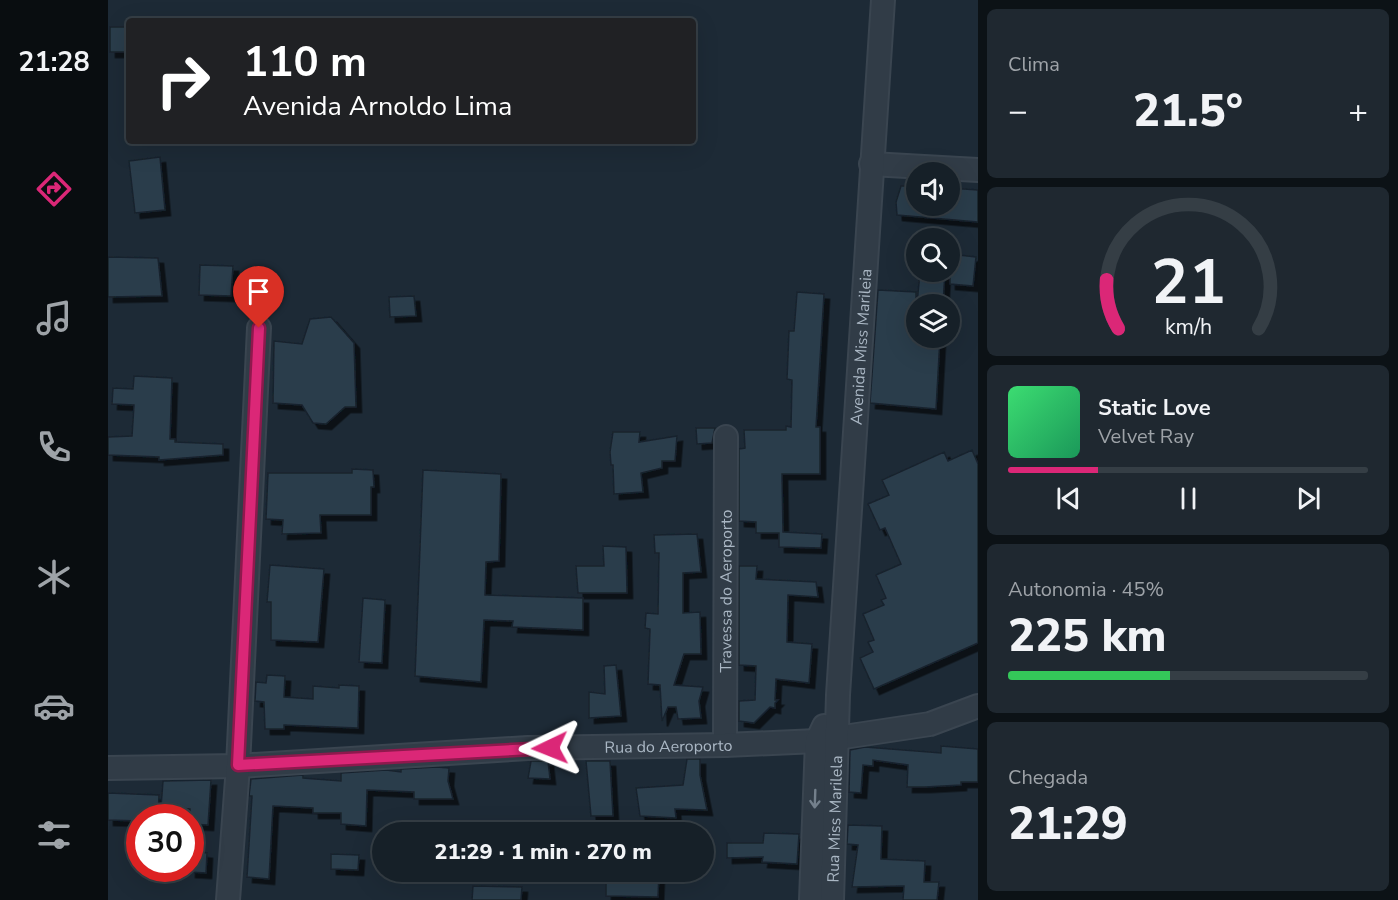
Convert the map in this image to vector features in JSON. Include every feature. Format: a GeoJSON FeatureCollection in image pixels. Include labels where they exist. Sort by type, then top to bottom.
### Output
{"type":"FeatureCollection","features":[{"type":"Feature","properties":{"kind":"street","name":"Avenida Miss Marileia"},"geometry":{"type":"LineString","coordinates":[[827,739],[838,695],[871,164],[884,0]]}},
{"type":"Feature","properties":{"kind":"street"},"geometry":{"type":"LineString","coordinates":[[871,164],[978,170]]}},
{"type":"Feature","properties":{"kind":"street"},"geometry":{"type":"LineString","coordinates":[[228,900],[238,765],[259,328]]}},
{"type":"Feature","properties":{"kind":"street","name":"Travessa do Aeroporto"},"geometry":{"type":"LineString","coordinates":[[725,745],[726,437]]}},
{"type":"Feature","properties":{"kind":"street","name":"Rua do Aeroporto"},"geometry":{"type":"LineString","coordinates":[[108,768],[238,765],[528,748],[725,745],[827,739],[919,726],[976,709]]}},
{"type":"Feature","properties":{"kind":"street","name":"Rua Miss Marilela"},"geometry":{"type":"LineString","coordinates":[[811,900],[827,739]]}},
{"type":"Feature","properties":{"kind":"street","name":"Rua Miss Marilela"},"geometry":{"type":"LineString","coordinates":[[827,739],[832,900]]}},
{"type":"Feature","properties":{"kind":"building"},"geometry":{"type":"Polygon","coordinates":[[[110,27],[126,27],[126,52],[110,52],[110,27]]]}},
{"type":"Feature","properties":{"kind":"building"},"geometry":{"type":"Polygon","coordinates":[[[160,157],[165,210],[135,213],[129,161],[160,157]]]}},
{"type":"Feature","properties":{"kind":"building"},"geometry":{"type":"Polygon","coordinates":[[[901,186],[906,186],[906,216],[897,215],[896,202],[901,186]]]}},
{"type":"Feature","properties":{"kind":"building"},"geometry":{"type":"Polygon","coordinates":[[[960,189],[978,190],[978,222],[909,216],[960,216],[960,189]]]}},
{"type":"Feature","properties":{"kind":"building"},"geometry":{"type":"Polygon","coordinates":[[[960,255],[976,257],[973,286],[950,284],[950,282],[960,282],[960,255]]]}},
{"type":"Feature","properties":{"kind":"building"},"geometry":{"type":"Polygon","coordinates":[[[108,257],[158,258],[162,296],[108,297],[108,257]]]}},
{"type":"Feature","properties":{"kind":"building"},"geometry":{"type":"Polygon","coordinates":[[[200,265],[233,266],[231,296],[199,295],[200,265]]]}},
{"type":"Feature","properties":{"kind":"building"},"geometry":{"type":"Polygon","coordinates":[[[919,282],[944,282],[944,294],[918,294],[919,282]]]}},
{"type":"Feature","properties":{"kind":"building"},"geometry":{"type":"Polygon","coordinates":[[[878,290],[916,292],[916,294],[906,294],[906,348],[939,348],[936,409],[870,403],[878,290]]]}},
{"type":"Feature","properties":{"kind":"building"},"geometry":{"type":"Polygon","coordinates":[[[797,292],[824,294],[816,427],[820,427],[820,474],[782,474],[783,532],[822,534],[821,548],[779,547],[779,533],[756,533],[756,522],[739,521],[739,449],[745,448],[744,430],[786,430],[786,426],[791,427],[792,380],[787,379],[789,331],[794,331],[797,292]]]}},
{"type":"Feature","properties":{"kind":"building"},"geometry":{"type":"Polygon","coordinates":[[[414,296],[416,316],[390,317],[389,297],[414,296]]]}},
{"type":"Feature","properties":{"kind":"building"},"geometry":{"type":"Polygon","coordinates":[[[331,317],[354,343],[356,407],[345,407],[326,424],[313,423],[302,405],[273,403],[274,341],[302,344],[310,319],[331,317]]]}},
{"type":"Feature","properties":{"kind":"building"},"geometry":{"type":"Polygon","coordinates":[[[134,376],[172,378],[170,439],[175,439],[175,442],[223,444],[223,455],[159,460],[159,457],[108,455],[108,437],[132,436],[134,405],[112,404],[113,388],[133,389],[134,376]]]}},
{"type":"Feature","properties":{"kind":"building"},"geometry":{"type":"Polygon","coordinates":[[[696,428],[715,428],[712,443],[697,444],[696,428]]]}},
{"type":"Feature","properties":{"kind":"building"},"geometry":{"type":"Polygon","coordinates":[[[613,432],[640,432],[639,442],[677,436],[675,461],[662,461],[662,468],[641,473],[643,492],[614,494],[610,452],[613,432]]]}},
{"type":"Feature","properties":{"kind":"building"},"geometry":{"type":"Polygon","coordinates":[[[972,450],[978,464],[978,643],[874,689],[860,658],[873,652],[868,642],[874,640],[863,614],[884,605],[881,600],[886,598],[876,575],[901,564],[885,528],[880,530],[868,504],[889,495],[882,480],[944,452],[948,461],[972,450]]]}},
{"type":"Feature","properties":{"kind":"building"},"geometry":{"type":"Polygon","coordinates":[[[352,469],[373,470],[371,515],[320,515],[321,533],[282,534],[283,520],[266,519],[268,473],[352,473],[352,469]]]}},
{"type":"Feature","properties":{"kind":"building"},"geometry":{"type":"Polygon","coordinates":[[[423,470],[501,474],[499,561],[486,562],[485,595],[583,598],[583,630],[512,627],[513,621],[484,620],[481,682],[415,676],[423,470]]]}},
{"type":"Feature","properties":{"kind":"building"},"geometry":{"type":"Polygon","coordinates":[[[697,534],[701,572],[683,573],[683,613],[700,612],[701,654],[684,654],[674,685],[703,687],[699,701],[701,718],[678,719],[676,707],[668,707],[662,721],[660,685],[648,684],[650,629],[645,628],[646,613],[658,614],[659,553],[655,553],[654,535],[697,534]]]}},
{"type":"Feature","properties":{"kind":"building"},"geometry":{"type":"Polygon","coordinates":[[[603,546],[626,547],[627,593],[578,593],[576,566],[604,566],[603,546]]]}},
{"type":"Feature","properties":{"kind":"building"},"geometry":{"type":"Polygon","coordinates":[[[270,565],[324,569],[318,642],[271,640],[271,602],[267,602],[270,565]]]}},
{"type":"Feature","properties":{"kind":"building"},"geometry":{"type":"Polygon","coordinates":[[[739,566],[757,566],[756,579],[816,582],[818,597],[788,595],[787,642],[812,644],[809,683],[776,679],[775,700],[778,700],[775,708],[770,707],[754,723],[739,721],[739,701],[755,700],[756,666],[739,665],[739,566]]]}},
{"type":"Feature","properties":{"kind":"building"},"geometry":{"type":"Polygon","coordinates":[[[363,598],[385,600],[382,663],[359,662],[363,598]]]}},
{"type":"Feature","properties":{"kind":"building"},"geometry":{"type":"Polygon","coordinates":[[[616,665],[621,716],[589,718],[589,692],[605,694],[604,666],[616,665]]]}},
{"type":"Feature","properties":{"kind":"building"},"geometry":{"type":"Polygon","coordinates":[[[267,675],[285,676],[284,697],[313,699],[313,686],[339,688],[339,685],[359,686],[358,728],[284,725],[284,729],[265,729],[264,702],[255,701],[256,682],[266,683],[267,675]]]}},
{"type":"Feature","properties":{"kind":"building"},"geometry":{"type":"Polygon","coordinates":[[[941,746],[978,749],[978,782],[907,787],[908,765],[873,760],[873,766],[863,765],[861,793],[849,792],[850,750],[865,747],[941,753],[941,746]]]}},
{"type":"Feature","properties":{"kind":"building"},"geometry":{"type":"Polygon","coordinates":[[[687,759],[700,759],[700,775],[707,810],[675,809],[676,818],[640,816],[636,788],[683,785],[687,759]]]}},
{"type":"Feature","properties":{"kind":"building"},"geometry":{"type":"Polygon","coordinates":[[[531,761],[548,761],[550,779],[528,778],[531,761]]]}},
{"type":"Feature","properties":{"kind":"building"},"geometry":{"type":"Polygon","coordinates":[[[586,761],[610,761],[613,816],[591,816],[586,761]]]}},
{"type":"Feature","properties":{"kind":"building"},"geometry":{"type":"Polygon","coordinates":[[[449,768],[448,781],[453,799],[414,799],[414,792],[367,790],[366,826],[341,824],[341,813],[313,813],[313,808],[273,806],[269,879],[247,877],[251,779],[303,775],[303,778],[341,781],[341,773],[386,770],[401,772],[401,769],[449,768]]]}},
{"type":"Feature","properties":{"kind":"building"},"geometry":{"type":"Polygon","coordinates":[[[211,780],[208,825],[204,825],[204,804],[161,804],[163,781],[211,780]]]}},
{"type":"Feature","properties":{"kind":"building"},"geometry":{"type":"Polygon","coordinates":[[[108,793],[159,795],[159,804],[126,804],[126,821],[108,820],[108,793]]]}},
{"type":"Feature","properties":{"kind":"building"},"geometry":{"type":"Polygon","coordinates":[[[848,825],[882,826],[881,859],[925,861],[924,882],[939,882],[937,900],[903,900],[904,886],[852,887],[858,845],[847,844],[848,825]]]}},
{"type":"Feature","properties":{"kind":"building"},"geometry":{"type":"Polygon","coordinates":[[[764,833],[799,834],[797,864],[762,862],[763,857],[727,858],[727,843],[763,843],[764,833]]]}},
{"type":"Feature","properties":{"kind":"building"},"geometry":{"type":"Polygon","coordinates":[[[204,853],[207,853],[206,873],[204,873],[204,853]]]}},
{"type":"Feature","properties":{"kind":"building"},"geometry":{"type":"Polygon","coordinates":[[[331,854],[359,855],[358,870],[331,869],[331,854]]]}},
{"type":"Feature","properties":{"kind":"building"},"geometry":{"type":"Polygon","coordinates":[[[606,882],[659,882],[658,897],[606,896],[606,882]]]}},
{"type":"Feature","properties":{"kind":"building"},"geometry":{"type":"Polygon","coordinates":[[[473,886],[522,887],[521,900],[472,900],[473,886]]]}},
{"type":"Feature","properties":{"kind":"route"},"geometry":{"type":"LineString","coordinates":[[259,328],[238,765],[550,748]]}}]}
